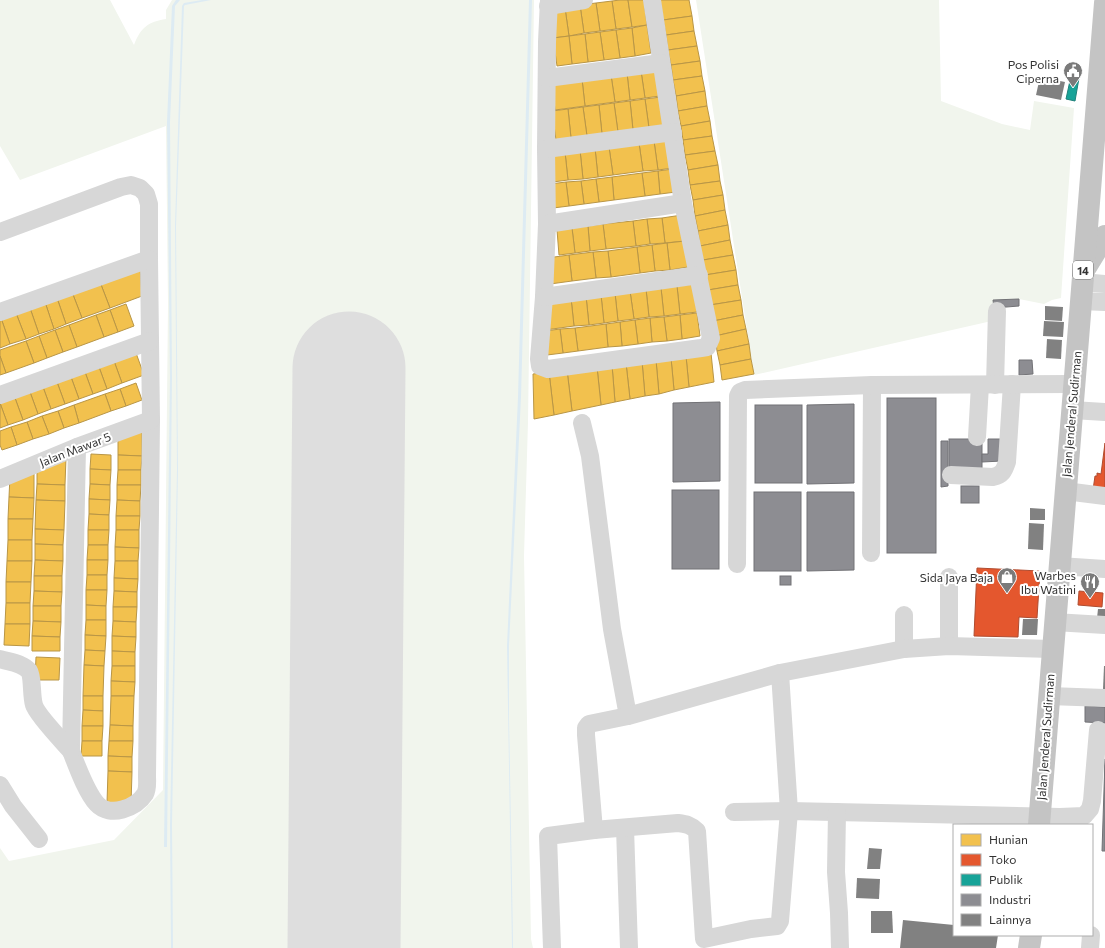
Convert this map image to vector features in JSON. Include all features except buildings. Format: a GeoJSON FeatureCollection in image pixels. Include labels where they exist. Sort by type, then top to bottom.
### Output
{"type":"FeatureCollection","features":[{"type":"Feature","properties":{"kind":"highway","name":"Jalan Jenderal Sudirman"},"geometry":{"type":"LineString","coordinates":[[1039,820],[1082,285],[1100,119],[1105,3]]}},
{"type":"Feature","properties":{"kind":"highway"},"geometry":{"type":"LineString","coordinates":[[1082,285],[1105,236]]}},
{"type":"Feature","properties":{"kind":"highway"},"geometry":{"type":"LineString","coordinates":[[1029,948],[1031,936]]}},
{"type":"Feature","properties":{"kind":"street"},"geometry":{"type":"LineString","coordinates":[[584,0],[548,3],[546,149],[547,224],[544,297],[539,359],[540,366],[548,370],[707,347],[711,338],[684,203],[652,0]]}},
{"type":"Feature","properties":{"kind":"street"},"geometry":{"type":"LineString","coordinates":[[547,78],[662,63]]}},
{"type":"Feature","properties":{"kind":"street"},"geometry":{"type":"LineString","coordinates":[[546,149],[673,132]]}},
{"type":"Feature","properties":{"kind":"street"},"geometry":{"type":"LineString","coordinates":[[0,232],[121,187],[131,185],[140,188],[146,194],[149,204],[151,420],[146,792],[136,804],[116,811],[105,810],[97,804],[86,787],[71,751],[35,707],[31,694],[31,676],[29,671],[25,668],[0,659]]}},
{"type":"Feature","properties":{"kind":"street"},"geometry":{"type":"LineString","coordinates":[[547,224],[684,203]]}},
{"type":"Feature","properties":{"kind":"street"},"geometry":{"type":"LineString","coordinates":[[0,312],[149,259]]}},
{"type":"Feature","properties":{"kind":"street"},"geometry":{"type":"LineString","coordinates":[[544,297],[699,275]]}},
{"type":"Feature","properties":{"kind":"street"},"geometry":{"type":"LineString","coordinates":[[1082,285],[1105,284]]}},
{"type":"Feature","properties":{"kind":"street"},"geometry":{"type":"LineString","coordinates":[[1082,285],[1105,302]]}},
{"type":"Feature","properties":{"kind":"street"},"geometry":{"type":"LineString","coordinates":[[951,475],[999,476],[1004,471],[1007,462],[995,385],[997,311]]}},
{"type":"Feature","properties":{"kind":"street"},"geometry":{"type":"LineString","coordinates":[[0,395],[150,341]]}},
{"type":"Feature","properties":{"kind":"street"},"geometry":{"type":"LineString","coordinates":[[737,564],[738,396],[740,392],[746,390],[872,385],[1074,384]]}},
{"type":"Feature","properties":{"kind":"street"},"geometry":{"type":"LineString","coordinates":[[871,553],[872,385]]}},
{"type":"Feature","properties":{"kind":"street"},"geometry":{"type":"LineString","coordinates":[[977,437],[995,385]]}},
{"type":"Feature","properties":{"kind":"street"},"geometry":{"type":"LineString","coordinates":[[1072,410],[1105,412]]}},
{"type":"Feature","properties":{"kind":"street","name":"Jalan Mawar 5"},"geometry":{"type":"LineString","coordinates":[[0,479],[77,447],[151,420]]}},
{"type":"Feature","properties":{"kind":"street"},"geometry":{"type":"LineString","coordinates":[[582,423],[590,456],[612,629],[628,716]]}},
{"type":"Feature","properties":{"kind":"street"},"geometry":{"type":"LineString","coordinates":[[71,751],[77,447]]}},
{"type":"Feature","properties":{"kind":"street"},"geometry":{"type":"LineString","coordinates":[[1065,491],[1105,496]]}},
{"type":"Feature","properties":{"kind":"street"},"geometry":{"type":"LineString","coordinates":[[1059,566],[1105,569]]}},
{"type":"Feature","properties":{"kind":"street"},"geometry":{"type":"LineString","coordinates":[[949,577],[949,646]]}},
{"type":"Feature","properties":{"kind":"street"},"geometry":{"type":"LineString","coordinates":[[904,615],[904,649]]}},
{"type":"Feature","properties":{"kind":"street"},"geometry":{"type":"LineString","coordinates":[[1054,622],[1105,625]]}},
{"type":"Feature","properties":{"kind":"street"},"geometry":{"type":"LineString","coordinates":[[594,830],[586,728],[589,724],[594,722],[628,716],[780,673],[904,649],[949,646],[1052,649]]}},
{"type":"Feature","properties":{"kind":"street"},"geometry":{"type":"LineString","coordinates":[[552,948],[548,836],[594,830],[685,824],[692,826],[697,831],[704,940],[734,941],[751,929],[777,926],[780,921],[789,811],[780,673]]}},
{"type":"Feature","properties":{"kind":"street"},"geometry":{"type":"LineString","coordinates":[[1048,696],[1105,698]]}},
{"type":"Feature","properties":{"kind":"street"},"geometry":{"type":"LineString","coordinates":[[734,812],[838,812],[1039,820],[1084,816],[1090,809],[1092,801],[1098,730]]}},
{"type":"Feature","properties":{"kind":"street"},"geometry":{"type":"LineString","coordinates":[[0,785],[13,806],[39,839]]}},
{"type":"Feature","properties":{"kind":"street"},"geometry":{"type":"LineString","coordinates":[[838,812],[836,872],[840,913],[840,948]]}},
{"type":"Feature","properties":{"kind":"street"},"geometry":{"type":"LineString","coordinates":[[625,828],[629,948]]}},
{"type":"Feature","properties":{"kind":"street"},"geometry":{"type":"LineString","coordinates":[[1090,948],[1091,936]]}},
{"type":"Feature","properties":{"kind":"shaded area"},"geometry":{"type":"Polygon","coordinates":[[[0,0],[110,0],[134,45],[139,34],[146,26],[166,19],[166,10],[172,0],[534,0],[528,422],[524,556],[531,939],[533,948],[389,948],[388,945],[383,945],[383,948],[381,948],[387,369],[312,367],[306,948],[304,948],[304,943],[298,943],[298,948],[0,948],[0,848],[9,861],[114,840],[163,790],[168,304],[166,126],[20,180],[0,146],[0,0]]]}},
{"type":"Feature","properties":{"kind":"shaded area"},"geometry":{"type":"Polygon","coordinates":[[[176,0],[180,0],[175,6],[170,122],[172,377],[167,847],[164,847],[170,377],[167,122],[172,6],[176,0]]]}},
{"type":"Feature","properties":{"kind":"shaded area"},"geometry":{"type":"Polygon","coordinates":[[[211,0],[184,6],[176,226],[178,470],[172,825],[173,948],[171,948],[170,825],[177,470],[175,225],[182,6],[184,3],[211,0]]]}},
{"type":"Feature","properties":{"kind":"shaded area"},"geometry":{"type":"Polygon","coordinates":[[[529,0],[532,0],[521,397],[509,646],[512,948],[507,646],[518,397],[529,0]]]}},
{"type":"Feature","properties":{"kind":"shaded area"},"geometry":{"type":"Polygon","coordinates":[[[696,0],[939,0],[941,101],[1002,124],[1030,130],[1034,101],[1074,108],[1061,298],[1044,304],[1019,299],[994,300],[996,320],[754,375],[696,0]]]}},
{"type":"Feature","properties":{"kind":"runway"},"geometry":{"type":"LineString","coordinates":[[344,948],[349,368]]}},
{"type":"Feature","properties":{"kind":"place","name":"Pos Polisi Ciperna"},"geometry":{"type":"Point","coordinates":[1073,88]}},
{"type":"Feature","properties":{"kind":"place","name":"Sida Jaya Baja"},"geometry":{"type":"Point","coordinates":[1007,594]}},
{"type":"Feature","properties":{"kind":"place","name":"Warbes Ibu Watini"},"geometry":{"type":"Point","coordinates":[1090,599]}}]}
